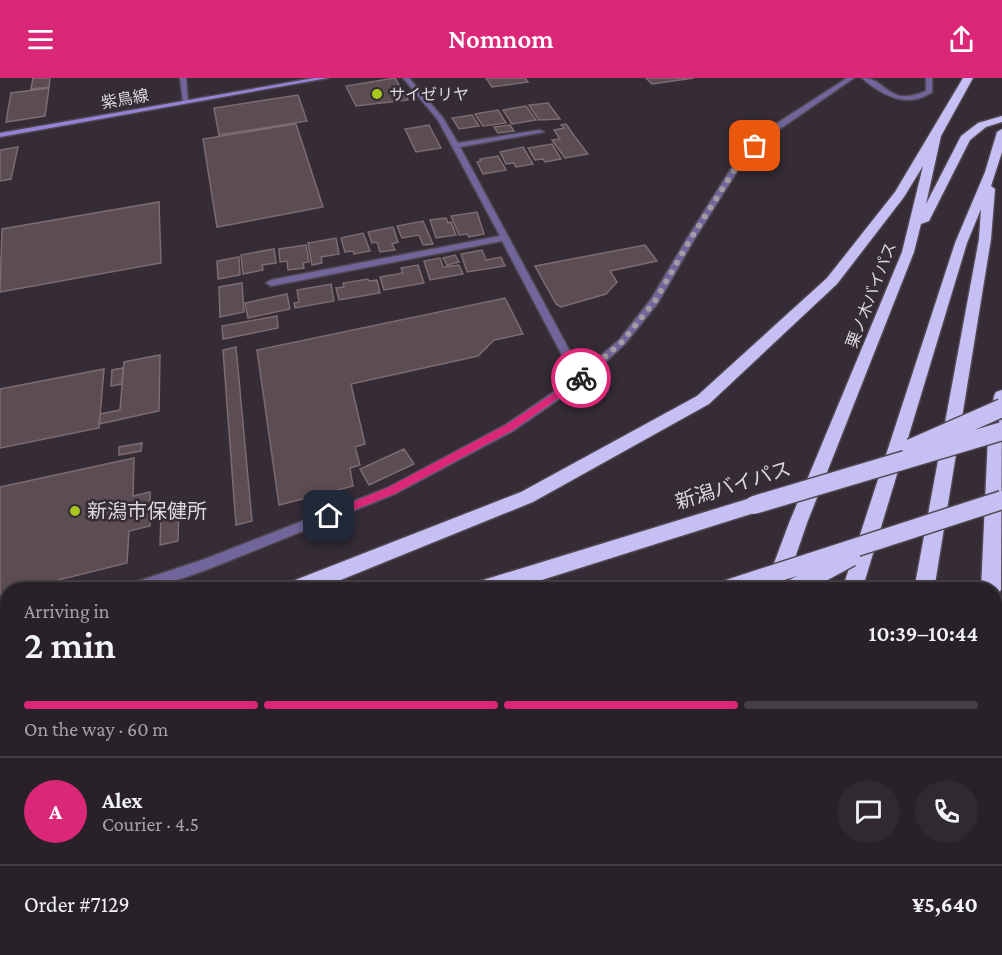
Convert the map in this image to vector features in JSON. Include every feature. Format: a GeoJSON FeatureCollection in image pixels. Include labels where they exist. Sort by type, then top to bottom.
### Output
{"type":"FeatureCollection","features":[{"type":"Feature","properties":{"kind":"highway","name":"栗ノ木バイパス"},"geometry":{"type":"LineString","coordinates":[[777,582],[798,523],[908,252],[936,136],[968,78]]}},
{"type":"Feature","properties":{"kind":"highway"},"geometry":{"type":"LineString","coordinates":[[908,252],[965,138],[982,125],[1002,119]]}},
{"type":"Feature","properties":{"kind":"highway"},"geometry":{"type":"LineString","coordinates":[[855,582],[961,243],[991,172],[1002,132]]}},
{"type":"Feature","properties":{"kind":"highway"},"geometry":{"type":"LineString","coordinates":[[312,582],[527,497],[703,400],[832,281],[900,194],[936,136]]}},
{"type":"Feature","properties":{"kind":"highway"},"geometry":{"type":"LineString","coordinates":[[925,582],[985,239],[991,172]]}},
{"type":"Feature","properties":{"kind":"highway"},"geometry":{"type":"LineString","coordinates":[[991,582],[996,436],[1002,396]]}},
{"type":"Feature","properties":{"kind":"highway"},"geometry":{"type":"LineString","coordinates":[[846,477],[1002,408]]}},
{"type":"Feature","properties":{"kind":"highway","name":"新潟バイパス"},"geometry":{"type":"LineString","coordinates":[[506,582],[1002,431]]}},
{"type":"Feature","properties":{"kind":"highway"},"geometry":{"type":"LineString","coordinates":[[749,582],[1002,500]]}},
{"type":"Feature","properties":{"kind":"highway"},"geometry":{"type":"LineString","coordinates":[[805,582],[893,535]]}},
{"type":"Feature","properties":{"kind":"street"},"geometry":{"type":"LineString","coordinates":[[183,78],[186,102]]}},
{"type":"Feature","properties":{"kind":"street","name":"紫鳥線"},"geometry":{"type":"LineString","coordinates":[[0,135],[325,78]]}},
{"type":"Feature","properties":{"kind":"street"},"geometry":{"type":"LineString","coordinates":[[406,78],[441,119],[580,379]]}},
{"type":"Feature","properties":{"kind":"street"},"geometry":{"type":"LineString","coordinates":[[153,582],[206,564],[391,491],[509,428],[580,379],[622,342],[655,301],[690,240],[742,158],[768,133],[851,78]]}},
{"type":"Feature","properties":{"kind":"street"},"geometry":{"type":"LineString","coordinates":[[865,78],[892,97],[915,99],[929,92],[930,78]]}},
{"type":"Feature","properties":{"kind":"street"},"geometry":{"type":"LineString","coordinates":[[455,146],[540,132]]}},
{"type":"Feature","properties":{"kind":"street"},"geometry":{"type":"LineString","coordinates":[[271,283],[504,238]]}},
{"type":"Feature","properties":{"kind":"building"},"geometry":{"type":"Polygon","coordinates":[[[33,78],[50,78],[49,87],[31,89],[33,78]]]}},
{"type":"Feature","properties":{"kind":"building","name":"サイゼリヤ"},"geometry":{"type":"Polygon","coordinates":[[[395,78],[408,100],[356,106],[346,86],[395,78]]]}},
{"type":"Feature","properties":{"kind":"building"},"geometry":{"type":"Polygon","coordinates":[[[486,78],[525,78],[528,82],[492,87],[486,78]]]}},
{"type":"Feature","properties":{"kind":"building"},"geometry":{"type":"Polygon","coordinates":[[[646,78],[694,78],[652,84],[646,78]]]}},
{"type":"Feature","properties":{"kind":"building"},"geometry":{"type":"Polygon","coordinates":[[[49,88],[45,116],[6,122],[11,93],[49,88]]]}},
{"type":"Feature","properties":{"kind":"building"},"geometry":{"type":"Polygon","coordinates":[[[298,95],[307,121],[219,135],[214,108],[298,95]]]}},
{"type":"Feature","properties":{"kind":"building"},"geometry":{"type":"Polygon","coordinates":[[[548,103],[560,119],[539,120],[529,105],[548,103]]]}},
{"type":"Feature","properties":{"kind":"building"},"geometry":{"type":"Polygon","coordinates":[[[526,106],[536,120],[512,124],[503,110],[526,106]]]}},
{"type":"Feature","properties":{"kind":"building"},"geometry":{"type":"Polygon","coordinates":[[[498,110],[506,123],[483,126],[475,114],[498,110]]]}},
{"type":"Feature","properties":{"kind":"building"},"geometry":{"type":"Polygon","coordinates":[[[472,115],[479,126],[459,129],[452,118],[472,115]]]}},
{"type":"Feature","properties":{"kind":"building"},"geometry":{"type":"Polygon","coordinates":[[[296,124],[323,207],[217,227],[203,139],[296,124]]]}},
{"type":"Feature","properties":{"kind":"building"},"geometry":{"type":"Polygon","coordinates":[[[566,124],[588,154],[565,158],[552,140],[560,139],[554,130],[564,128],[561,125],[566,124]]]}},
{"type":"Feature","properties":{"kind":"building"},"geometry":{"type":"Polygon","coordinates":[[[429,125],[441,148],[416,152],[405,129],[429,125]]]}},
{"type":"Feature","properties":{"kind":"building"},"geometry":{"type":"Polygon","coordinates":[[[510,125],[514,131],[498,133],[494,127],[510,125]]]}},
{"type":"Feature","properties":{"kind":"building"},"geometry":{"type":"Polygon","coordinates":[[[552,144],[561,159],[545,162],[543,159],[535,160],[528,148],[552,144]]]}},
{"type":"Feature","properties":{"kind":"building"},"geometry":{"type":"Polygon","coordinates":[[[18,147],[11,179],[0,181],[0,150],[18,147]]]}},
{"type":"Feature","properties":{"kind":"building"},"geometry":{"type":"Polygon","coordinates":[[[523,147],[533,164],[516,167],[514,163],[506,164],[500,152],[523,147]]]}},
{"type":"Feature","properties":{"kind":"building"},"geometry":{"type":"Polygon","coordinates":[[[498,156],[506,170],[483,174],[477,162],[481,161],[480,159],[498,156]]]}},
{"type":"Feature","properties":{"kind":"building"},"geometry":{"type":"Polygon","coordinates":[[[159,202],[161,263],[0,292],[2,229],[159,202]]]}},
{"type":"Feature","properties":{"kind":"building"},"geometry":{"type":"Polygon","coordinates":[[[477,212],[484,234],[469,237],[467,234],[459,235],[451,216],[477,212]]]}},
{"type":"Feature","properties":{"kind":"building"},"geometry":{"type":"Polygon","coordinates":[[[446,218],[448,223],[451,222],[456,235],[436,238],[430,220],[446,218]]]}},
{"type":"Feature","properties":{"kind":"building"},"geometry":{"type":"Polygon","coordinates":[[[423,221],[433,244],[423,245],[419,235],[402,238],[397,226],[423,221]]]}},
{"type":"Feature","properties":{"kind":"building"},"geometry":{"type":"Polygon","coordinates":[[[393,227],[398,242],[392,244],[395,250],[380,252],[377,242],[372,243],[368,232],[393,227]]]}},
{"type":"Feature","properties":{"kind":"building"},"geometry":{"type":"Polygon","coordinates":[[[363,233],[370,251],[354,254],[353,251],[345,252],[341,238],[363,233]]]}},
{"type":"Feature","properties":{"kind":"building"},"geometry":{"type":"Polygon","coordinates":[[[336,238],[339,254],[321,257],[322,263],[312,265],[308,243],[336,238]]]}},
{"type":"Feature","properties":{"kind":"building"},"geometry":{"type":"Polygon","coordinates":[[[306,245],[309,262],[303,263],[304,268],[288,270],[287,261],[280,262],[279,249],[306,245]]]}},
{"type":"Feature","properties":{"kind":"building"},"geometry":{"type":"Polygon","coordinates":[[[645,245],[657,261],[610,271],[617,282],[606,294],[561,307],[556,304],[535,266],[645,245]]]}},
{"type":"Feature","properties":{"kind":"building"},"geometry":{"type":"Polygon","coordinates":[[[274,249],[276,263],[262,265],[263,270],[243,274],[241,255],[274,249]]]}},
{"type":"Feature","properties":{"kind":"building"},"geometry":{"type":"Polygon","coordinates":[[[482,250],[486,260],[501,257],[505,266],[467,272],[461,254],[482,250]]]}},
{"type":"Feature","properties":{"kind":"building"},"geometry":{"type":"Polygon","coordinates":[[[455,255],[459,262],[447,265],[443,258],[455,255]]]}},
{"type":"Feature","properties":{"kind":"building"},"geometry":{"type":"Polygon","coordinates":[[[239,257],[240,275],[218,279],[217,261],[239,257]]]}},
{"type":"Feature","properties":{"kind":"building"},"geometry":{"type":"Polygon","coordinates":[[[440,258],[443,267],[459,265],[463,274],[430,280],[424,261],[440,258]]]}},
{"type":"Feature","properties":{"kind":"building"},"geometry":{"type":"Polygon","coordinates":[[[418,265],[424,283],[384,290],[380,277],[403,273],[401,268],[418,265]]]}},
{"type":"Feature","properties":{"kind":"building"},"geometry":{"type":"Polygon","coordinates":[[[368,279],[369,281],[377,280],[380,293],[339,300],[336,288],[344,287],[343,283],[368,279]]]}},
{"type":"Feature","properties":{"kind":"building"},"geometry":{"type":"Polygon","coordinates":[[[242,283],[244,312],[220,317],[219,287],[242,283]]]}},
{"type":"Feature","properties":{"kind":"building"},"geometry":{"type":"Polygon","coordinates":[[[331,284],[334,301],[295,308],[294,303],[299,302],[297,290],[331,284]]]}},
{"type":"Feature","properties":{"kind":"building"},"geometry":{"type":"Polygon","coordinates":[[[287,294],[290,309],[248,318],[245,303],[287,294]]]}},
{"type":"Feature","properties":{"kind":"building"},"geometry":{"type":"Polygon","coordinates":[[[505,298],[523,334],[494,340],[478,356],[351,384],[365,444],[355,447],[360,465],[350,468],[353,486],[279,505],[257,350],[505,298]]]}},
{"type":"Feature","properties":{"kind":"building"},"geometry":{"type":"Polygon","coordinates":[[[277,316],[278,328],[223,339],[222,326],[277,316]]]}},
{"type":"Feature","properties":{"kind":"building"},"geometry":{"type":"Polygon","coordinates":[[[236,347],[252,521],[236,525],[223,350],[236,347]]]}},
{"type":"Feature","properties":{"kind":"building"},"geometry":{"type":"Polygon","coordinates":[[[160,355],[159,411],[99,424],[100,414],[120,410],[124,362],[160,355]]]}},
{"type":"Feature","properties":{"kind":"building"},"geometry":{"type":"Polygon","coordinates":[[[123,368],[122,384],[111,386],[112,370],[123,368]]]}},
{"type":"Feature","properties":{"kind":"building"},"geometry":{"type":"Polygon","coordinates":[[[104,369],[99,428],[0,448],[0,389],[104,369]]]}},
{"type":"Feature","properties":{"kind":"building"},"geometry":{"type":"Polygon","coordinates":[[[142,443],[141,451],[119,455],[119,447],[142,443]]]}},
{"type":"Feature","properties":{"kind":"building"},"geometry":{"type":"Polygon","coordinates":[[[404,449],[414,464],[369,485],[360,469],[404,449]]]}},
{"type":"Feature","properties":{"kind":"building","name":"新潟市保健所"},"geometry":{"type":"Polygon","coordinates":[[[134,458],[133,496],[150,492],[150,526],[129,531],[127,563],[50,582],[0,582],[0,487],[134,458]]]}},
{"type":"Feature","properties":{"kind":"building"},"geometry":{"type":"Polygon","coordinates":[[[179,508],[178,541],[160,545],[161,512],[179,508]]]}},
{"type":"Feature","properties":{"kind":"way so far"},"geometry":{"type":"LineString","coordinates":[[581,378],[622,342],[655,301],[690,240],[742,158],[755,146]]}},
{"type":"Feature","properties":{"kind":"place","name":"サイゼリヤ"},"geometry":{"type":"Point","coordinates":[377,94]}},
{"type":"Feature","properties":{"kind":"place","name":"新潟市保健所"},"geometry":{"type":"Point","coordinates":[75,511]}},
{"type":"Feature","properties":{"kind":"route"},"geometry":{"type":"LineString","coordinates":[[329,516],[391,491],[509,428],[581,378]]}}]}
